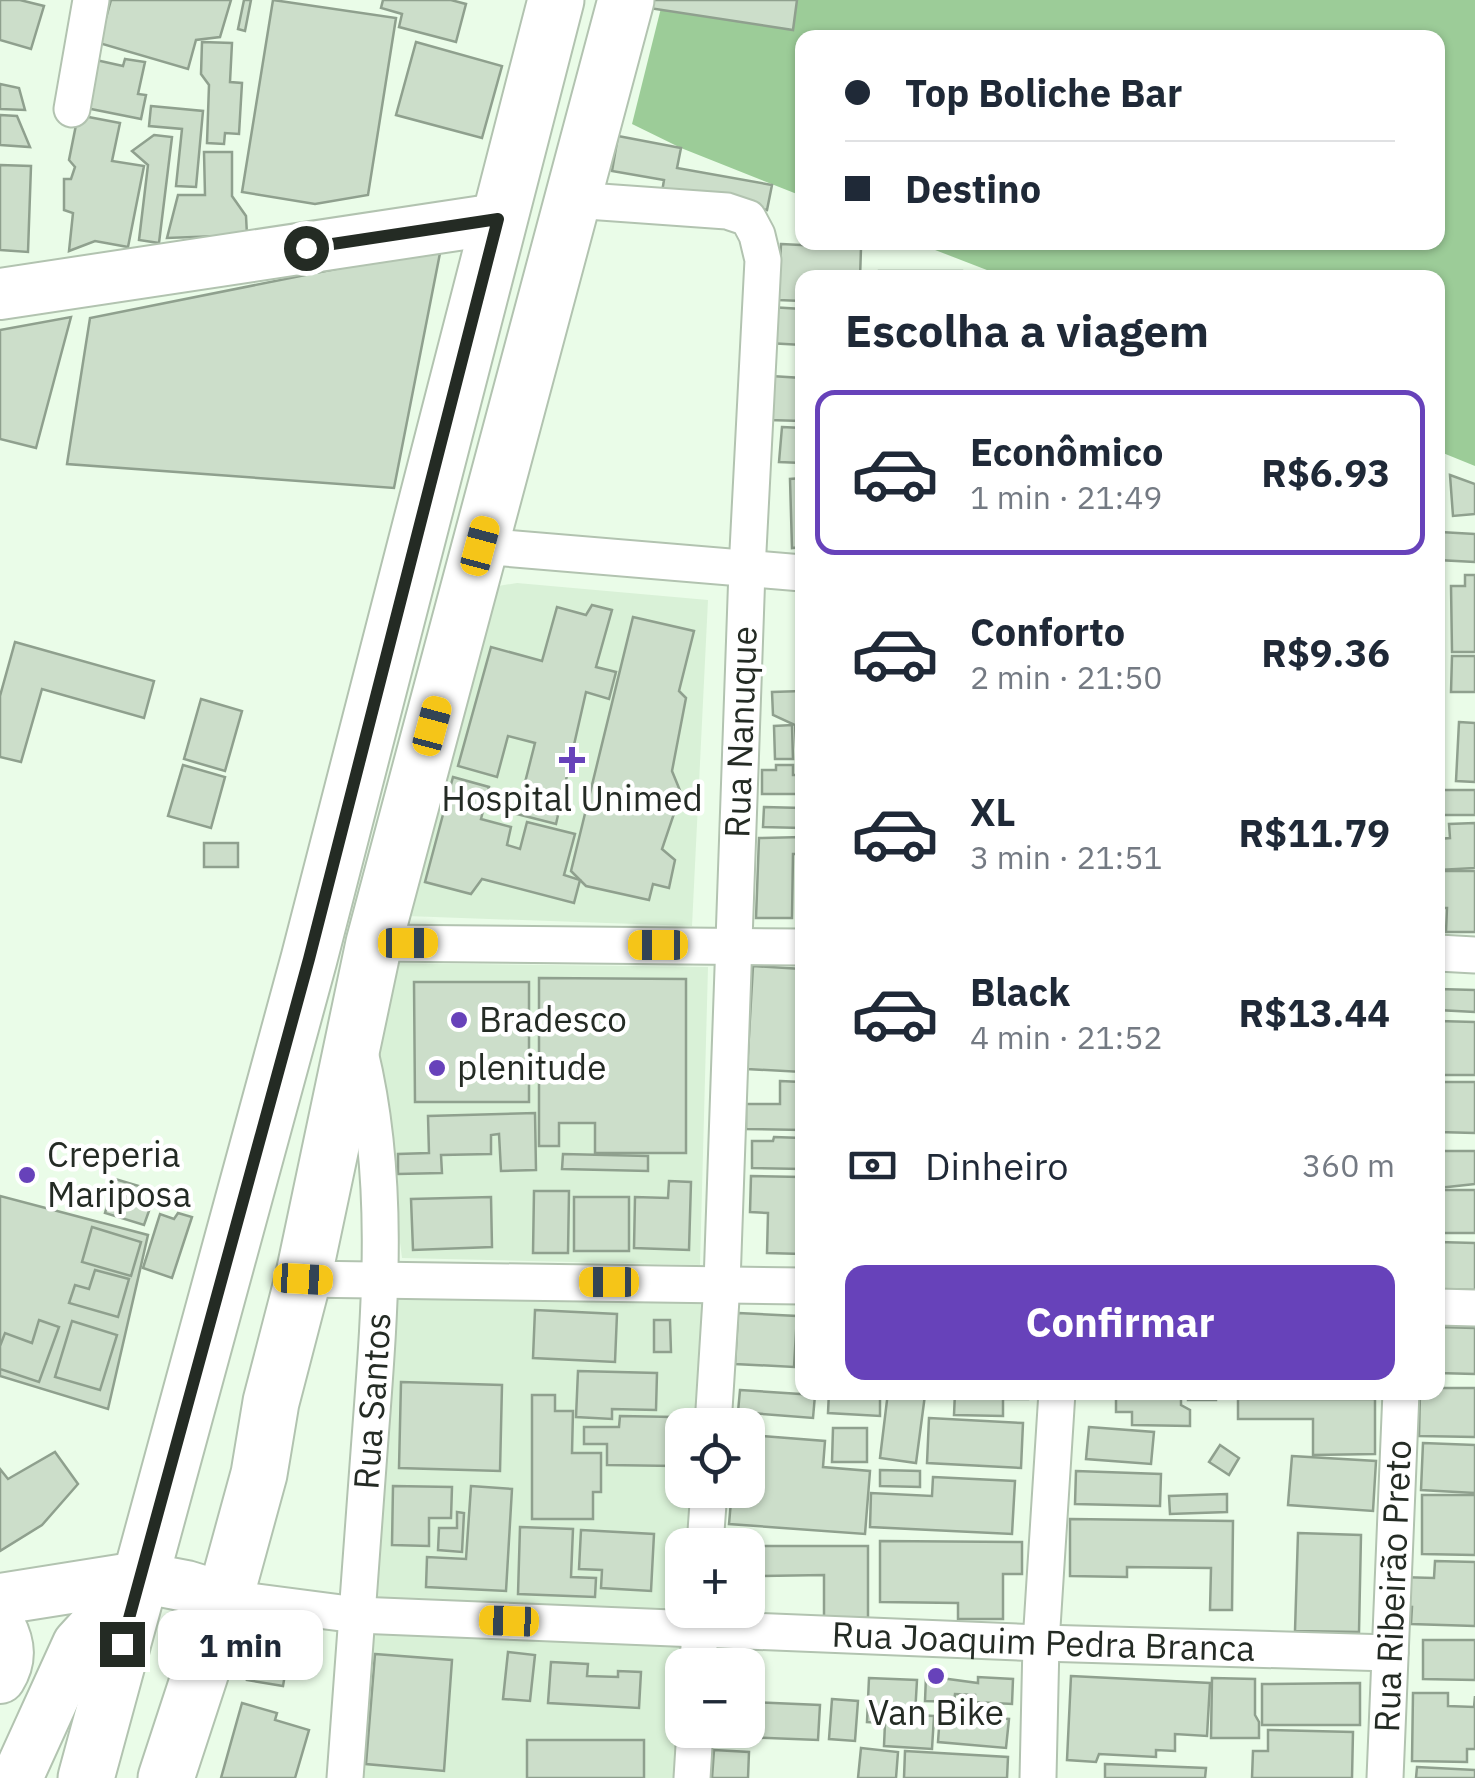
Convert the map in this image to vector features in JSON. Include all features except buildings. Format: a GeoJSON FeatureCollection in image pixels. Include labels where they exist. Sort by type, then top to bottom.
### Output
{"type":"FeatureCollection","features":[{"type":"Feature","properties":{"kind":"main road"},"geometry":{"type":"LineString","coordinates":[[86,1778],[309,959],[556,0]]}},
{"type":"Feature","properties":{"kind":"main road"},"geometry":{"type":"LineString","coordinates":[[166,1778],[225,1598],[259,1474],[374,943],[626,0]]}},
{"type":"Feature","properties":{"kind":"street"},"geometry":{"type":"LineString","coordinates":[[72,109],[92,0]]}},
{"type":"Feature","properties":{"kind":"street","name":"Rua Nanuque"},"geometry":{"type":"LineString","coordinates":[[573,200],[727,211],[748,218],[757,234],[763,260],[714,1408]]}},
{"type":"Feature","properties":{"kind":"street"},"geometry":{"type":"LineString","coordinates":[[0,294],[498,219]]}},
{"type":"Feature","properties":{"kind":"street"},"geometry":{"type":"LineString","coordinates":[[480,546],[795,573]]}},
{"type":"Feature","properties":{"kind":"street"},"geometry":{"type":"LineString","coordinates":[[374,943],[795,947]]}},
{"type":"Feature","properties":{"kind":"street"},"geometry":{"type":"LineString","coordinates":[[1445,954],[1475,956]]}},
{"type":"Feature","properties":{"kind":"street","name":"Rua Santos"},"geometry":{"type":"LineString","coordinates":[[345,1778],[382,1282],[374,1120],[354,1025]]}},
{"type":"Feature","properties":{"kind":"street"},"geometry":{"type":"LineString","coordinates":[[303,1279],[795,1286]]}},
{"type":"Feature","properties":{"kind":"street"},"geometry":{"type":"LineString","coordinates":[[1445,1307],[1475,1308]]}},
{"type":"Feature","properties":{"kind":"street"},"geometry":{"type":"LineString","coordinates":[[1038,1778],[1041,1643],[1056,1400]]}},
{"type":"Feature","properties":{"kind":"street","name":"Rua Ribeirão Preto"},"geometry":{"type":"LineString","coordinates":[[1384,1778],[1401,1400]]}},
{"type":"Feature","properties":{"kind":"street"},"geometry":{"type":"LineString","coordinates":[[0,1600],[139,1578],[225,1598]]}},
{"type":"Feature","properties":{"kind":"street"},"geometry":{"type":"LineString","coordinates":[[17,1778],[78,1644],[139,1578]]}},
{"type":"Feature","properties":{"kind":"street","name":"Rua Joaquim Pedra Branca"},"geometry":{"type":"LineString","coordinates":[[225,1598],[357,1615],[665,1619]]}},
{"type":"Feature","properties":{"kind":"street","name":"Rua Joaquim Pedra Branca"},"geometry":{"type":"LineString","coordinates":[[765,1624],[1041,1643],[1390,1654]]}},
{"type":"Feature","properties":{"kind":"street"},"geometry":{"type":"LineString","coordinates":[[0,1626],[9,1650],[0,1678]]}},
{"type":"Feature","properties":{"kind":"street"},"geometry":{"type":"LineString","coordinates":[[692,1778],[694,1748]]}},
{"type":"Feature","properties":{"kind":"shaded area","name":"Hospital Unimed"},"geometry":{"type":"Polygon","coordinates":[[[517,583],[708,600],[692,926],[406,916],[486,593],[517,583]]]}},
{"type":"Feature","properties":{"kind":"shaded area"},"geometry":{"type":"Polygon","coordinates":[[[389,963],[708,967],[700,1265],[402,1258],[374,1038],[389,963]]]}},
{"type":"Feature","properties":{"kind":"shaded area"},"geometry":{"type":"Polygon","coordinates":[[[390,1289],[710,1294],[702,1408],[665,1408],[665,1508],[695,1508],[693,1528],[665,1528],[665,1616],[374,1603],[390,1289]]]}},
{"type":"Feature","properties":{"kind":"shaded area"},"geometry":{"type":"Polygon","coordinates":[[[373,1629],[680,1642],[680,1648],[665,1648],[665,1748],[680,1748],[680,1778],[360,1778],[373,1629]]]}},
{"type":"Feature","properties":{"kind":"green space"},"geometry":{"type":"Polygon","coordinates":[[[663,0],[1475,0],[1475,466],[1445,454],[1445,270],[987,270],[935,250],[1445,250],[1445,30],[795,30],[795,193],[632,124],[663,0]]]}},
{"type":"Feature","properties":{"kind":"place","name":"Hospital Unimed"},"geometry":{"type":"Point","coordinates":[572,760]}},
{"type":"Feature","properties":{"kind":"place","name":"Bradesco"},"geometry":{"type":"Point","coordinates":[459,1020]}},
{"type":"Feature","properties":{"kind":"place","name":"plenitude"},"geometry":{"type":"Point","coordinates":[437,1068]}},
{"type":"Feature","properties":{"kind":"place","name":"Creperia Mariposa"},"geometry":{"type":"Point","coordinates":[27,1175]}},
{"type":"Feature","properties":{"kind":"place","name":"Van Bike"},"geometry":{"type":"Point","coordinates":[936,1676]}},
{"type":"Feature","properties":{"kind":"route"},"geometry":{"type":"LineString","coordinates":[[122,1644],[309,959],[498,219],[306,248]]}}]}
